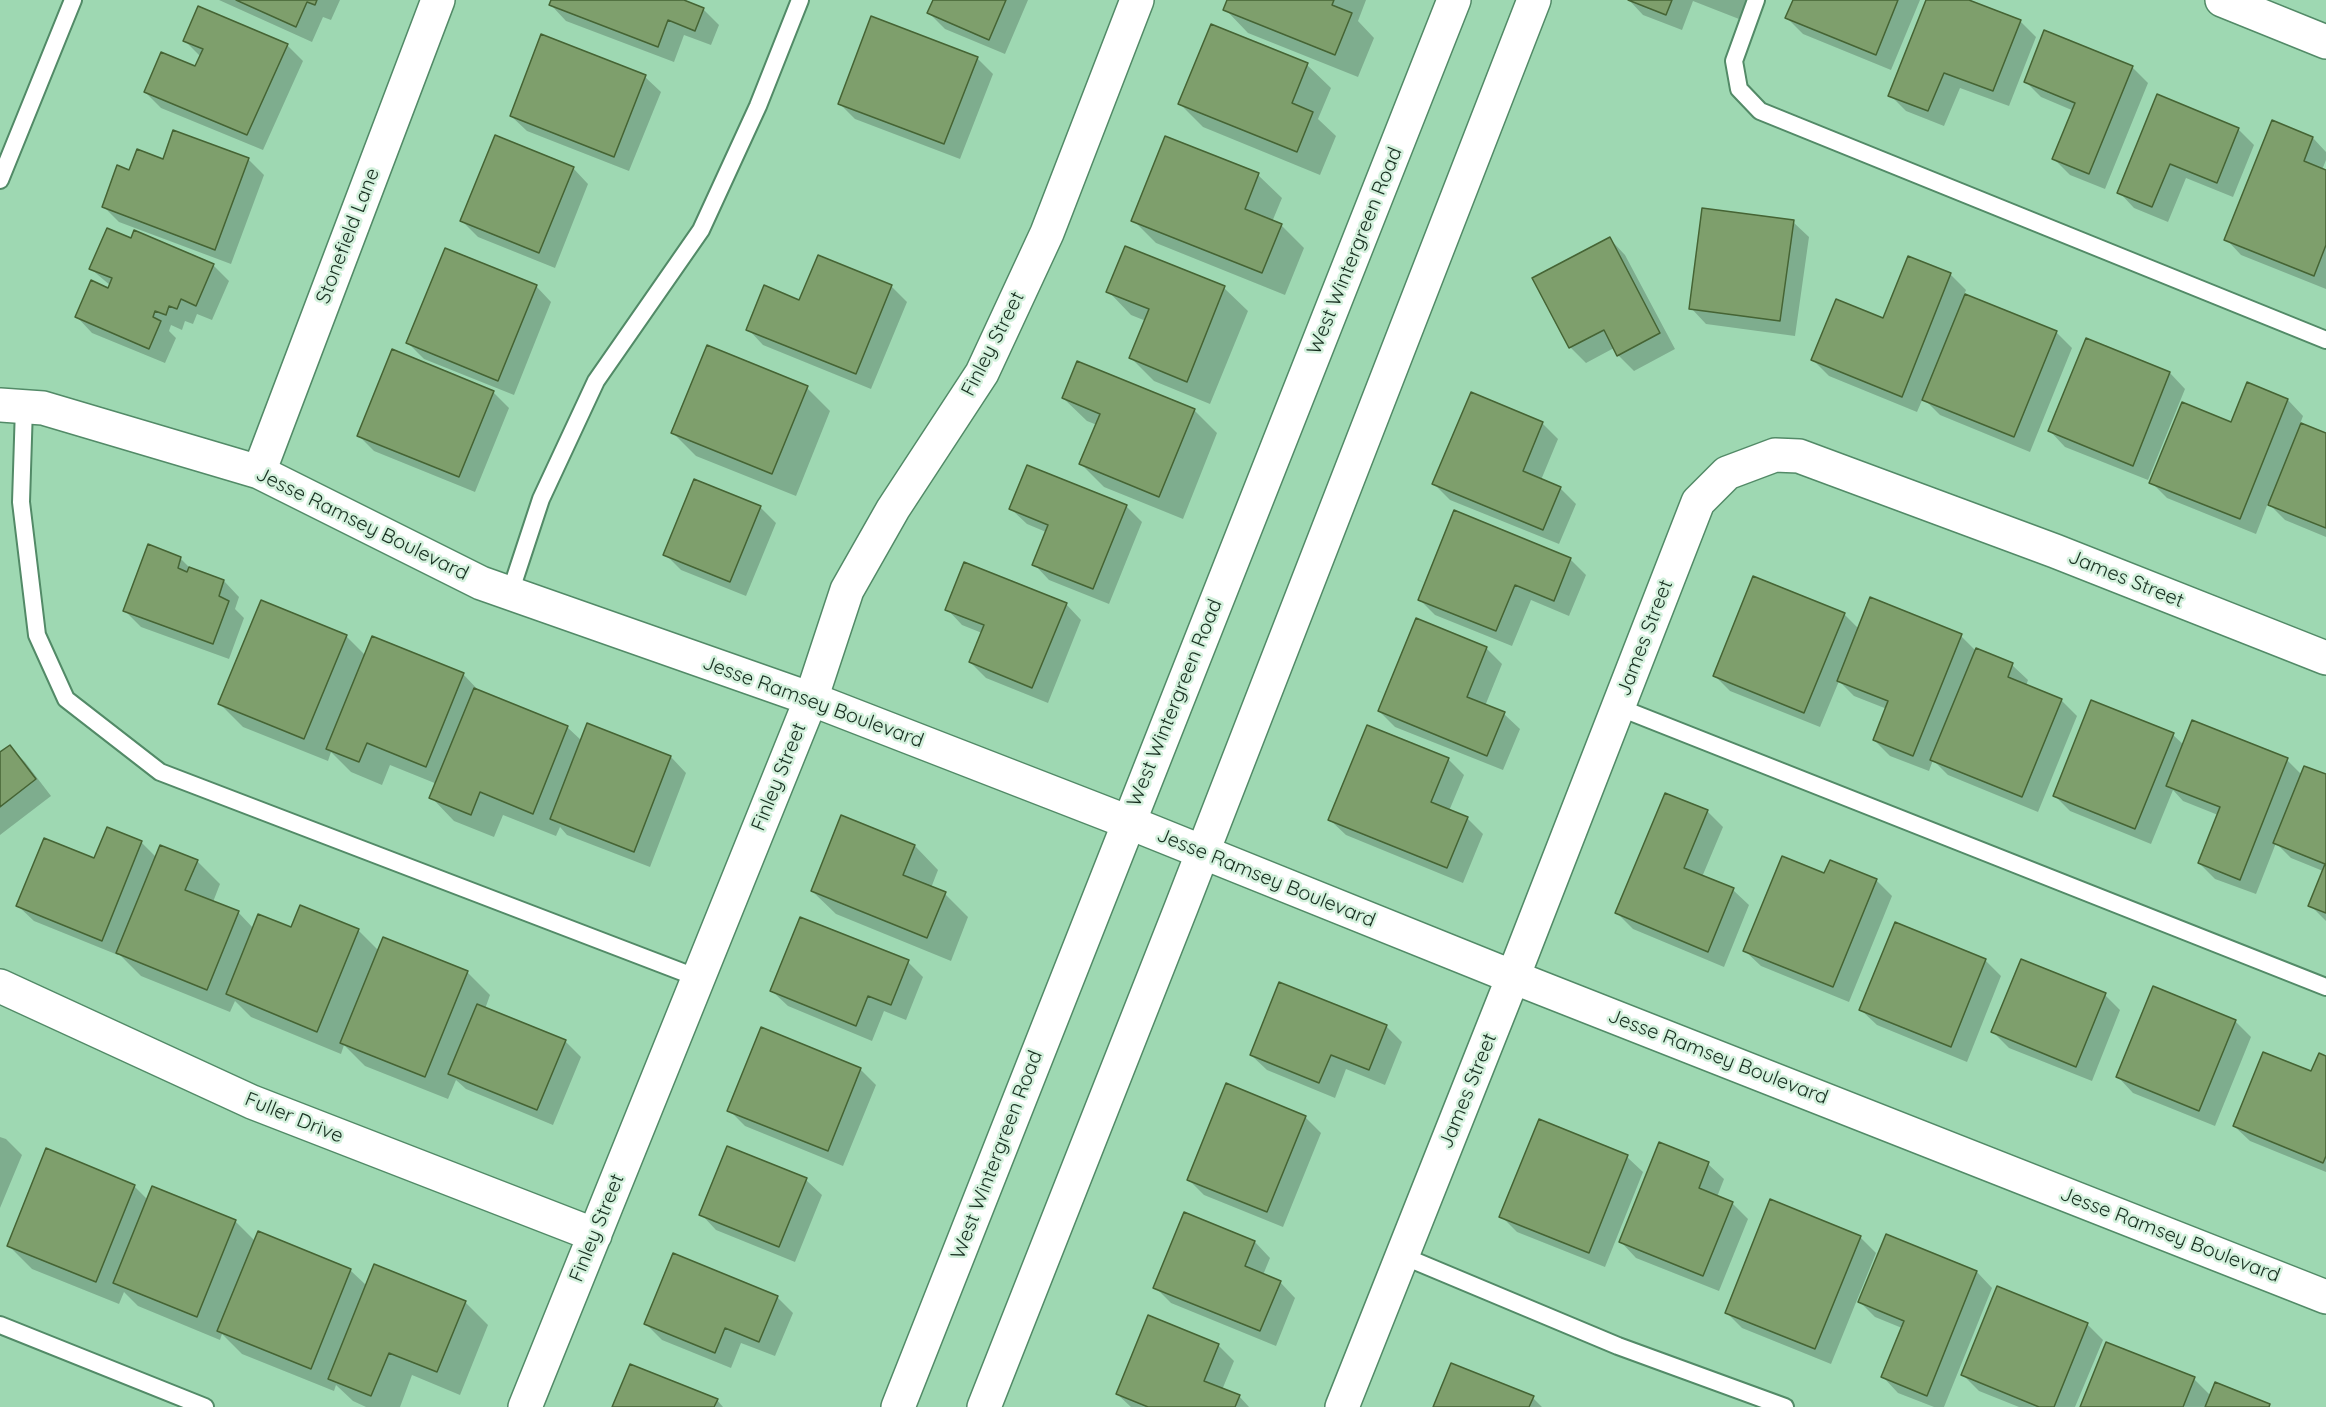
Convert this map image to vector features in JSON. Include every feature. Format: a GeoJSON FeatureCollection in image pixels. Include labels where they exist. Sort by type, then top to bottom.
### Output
{"type":"FeatureCollection","features":[{"type":"Feature","properties":{"kind":"street","name":"Stonefield Lane"},"geometry":{"type":"LineString","coordinates":[[259,472],[438,0]]}},
{"type":"Feature","properties":{"kind":"street","name":"Finley Street"},"geometry":{"type":"LineString","coordinates":[[525,1407],[811,699],[847,590],[892,509],[982,373],[1047,233],[1137,0]]}},
{"type":"Feature","properties":{"kind":"street","name":"West Wintergreen Road"},"geometry":{"type":"LineString","coordinates":[[898,1407],[1454,0]]}},
{"type":"Feature","properties":{"kind":"street"},"geometry":{"type":"LineString","coordinates":[[984,1407],[1534,0]]}},
{"type":"Feature","properties":{"kind":"street"},"geometry":{"type":"LineString","coordinates":[[2223,0],[2326,42]]}},
{"type":"Feature","properties":{"kind":"street","name":"Jesse Ramsey Boulevard"},"geometry":{"type":"LineString","coordinates":[[12,406],[43,408],[259,472],[481,583],[811,699],[1128,822],[1513,977],[2326,1297]]}},
{"type":"Feature","properties":{"kind":"street","name":"James Street"},"geometry":{"type":"LineString","coordinates":[[1342,1407],[1698,502],[1727,473],[1775,455],[1799,456],[2055,551],[2326,658]]}},
{"type":"Feature","properties":{"kind":"street","name":"Fuller Drive"},"geometry":{"type":"LineString","coordinates":[[0,986],[252,1102],[595,1235]]}},
{"type":"Feature","properties":{"kind":"lane"},"geometry":{"type":"LineString","coordinates":[[0,180],[74,0]]}},
{"type":"Feature","properties":{"kind":"lane"},"geometry":{"type":"LineString","coordinates":[[510,593],[541,499],[596,381],[701,230],[758,106],[800,0]]}},
{"type":"Feature","properties":{"kind":"lane"},"geometry":{"type":"LineString","coordinates":[[1756,0],[1734,61],[1739,89],[1760,111],[2326,340]]}},
{"type":"Feature","properties":{"kind":"lane"},"geometry":{"type":"LineString","coordinates":[[12,406],[37,635],[66,699],[160,772],[698,978]]}},
{"type":"Feature","properties":{"kind":"lane"},"geometry":{"type":"LineString","coordinates":[[1618,707],[2326,987]]}},
{"type":"Feature","properties":{"kind":"lane"},"geometry":{"type":"LineString","coordinates":[[1403,1256],[1618,1346],[1785,1407]]}},
{"type":"Feature","properties":{"kind":"lane"},"geometry":{"type":"LineString","coordinates":[[0,1325],[205,1407]]}},
{"type":"Feature","properties":{"kind":"building"},"geometry":{"type":"Polygon","coordinates":[[[236,0],[317,0],[315,5],[307,2],[296,27],[236,0]]]}},
{"type":"Feature","properties":{"kind":"building"},"geometry":{"type":"Polygon","coordinates":[[[551,0],[684,0],[704,8],[695,31],[668,20],[658,47],[549,5],[551,0]]]}},
{"type":"Feature","properties":{"kind":"building"},"geometry":{"type":"Polygon","coordinates":[[[933,0],[1006,0],[989,40],[927,13],[933,0]]]}},
{"type":"Feature","properties":{"kind":"building"},"geometry":{"type":"Polygon","coordinates":[[[1227,0],[1334,0],[1332,5],[1352,13],[1335,55],[1223,10],[1227,0]]]}},
{"type":"Feature","properties":{"kind":"building"},"geometry":{"type":"Polygon","coordinates":[[[1628,0],[1672,0],[1666,15],[1628,0]]]}},
{"type":"Feature","properties":{"kind":"building"},"geometry":{"type":"Polygon","coordinates":[[[1793,0],[1898,0],[1876,55],[1785,18],[1793,0]]]}},
{"type":"Feature","properties":{"kind":"building"},"geometry":{"type":"Polygon","coordinates":[[[1926,0],[1969,0],[2021,20],[1993,91],[1944,73],[1928,111],[1888,96],[1926,0]]]}},
{"type":"Feature","properties":{"kind":"building"},"geometry":{"type":"Polygon","coordinates":[[[198,6],[288,44],[247,135],[144,92],[161,52],[195,66],[203,49],[183,41],[198,6]]]}},
{"type":"Feature","properties":{"kind":"building"},"geometry":{"type":"Polygon","coordinates":[[[871,16],[978,57],[944,144],[838,104],[871,16]]]}},
{"type":"Feature","properties":{"kind":"building"},"geometry":{"type":"Polygon","coordinates":[[[1211,24],[1308,63],[1292,103],[1313,112],[1297,152],[1178,104],[1211,24]]]}},
{"type":"Feature","properties":{"kind":"building"},"geometry":{"type":"Polygon","coordinates":[[[2044,30],[2133,66],[2089,174],[2052,159],[2075,103],[2024,82],[2044,30]]]}},
{"type":"Feature","properties":{"kind":"building"},"geometry":{"type":"Polygon","coordinates":[[[541,34],[646,75],[614,157],[510,116],[541,34]]]}},
{"type":"Feature","properties":{"kind":"building"},"geometry":{"type":"Polygon","coordinates":[[[2157,94],[2239,128],[2217,183],[2170,164],[2152,207],[2117,193],[2157,94]]]}},
{"type":"Feature","properties":{"kind":"building"},"geometry":{"type":"Polygon","coordinates":[[[2272,120],[2313,137],[2304,161],[2326,170],[2326,245],[2314,276],[2224,240],[2272,120]]]}},
{"type":"Feature","properties":{"kind":"building"},"geometry":{"type":"Polygon","coordinates":[[[173,130],[249,158],[215,250],[102,207],[117,165],[129,170],[137,149],[163,159],[173,130]]]}},
{"type":"Feature","properties":{"kind":"building"},"geometry":{"type":"Polygon","coordinates":[[[495,135],[574,167],[539,253],[460,221],[495,135]]]}},
{"type":"Feature","properties":{"kind":"building"},"geometry":{"type":"Polygon","coordinates":[[[1165,136],[1259,173],[1245,209],[1282,224],[1262,273],[1131,221],[1165,136]]]}},
{"type":"Feature","properties":{"kind":"building"},"geometry":{"type":"Polygon","coordinates":[[[1702,208],[1794,220],[1780,321],[1689,309],[1702,208]]]}},
{"type":"Feature","properties":{"kind":"building"},"geometry":{"type":"Polygon","coordinates":[[[107,228],[131,238],[134,230],[214,264],[196,306],[181,299],[177,309],[169,306],[166,315],[155,311],[153,317],[161,321],[149,349],[75,317],[91,280],[108,288],[112,278],[89,269],[107,228]]]}},
{"type":"Feature","properties":{"kind":"building"},"geometry":{"type":"Polygon","coordinates":[[[1610,237],[1660,333],[1617,356],[1604,330],[1569,348],[1532,278],[1610,237]]]}},
{"type":"Feature","properties":{"kind":"building"},"geometry":{"type":"Polygon","coordinates":[[[1125,246],[1225,286],[1187,382],[1129,358],[1149,309],[1106,292],[1125,246]]]}},
{"type":"Feature","properties":{"kind":"building"},"geometry":{"type":"Polygon","coordinates":[[[445,248],[537,285],[498,381],[406,343],[445,248]]]}},
{"type":"Feature","properties":{"kind":"building"},"geometry":{"type":"Polygon","coordinates":[[[818,255],[892,285],[856,374],[746,330],[764,285],[799,300],[818,255]]]}},
{"type":"Feature","properties":{"kind":"building"},"geometry":{"type":"Polygon","coordinates":[[[1908,256],[1951,273],[1902,397],[1811,360],[1836,299],[1883,318],[1908,256]]]}},
{"type":"Feature","properties":{"kind":"building"},"geometry":{"type":"Polygon","coordinates":[[[1965,294],[2057,331],[2014,437],[1922,400],[1965,294]]]}},
{"type":"Feature","properties":{"kind":"building"},"geometry":{"type":"Polygon","coordinates":[[[2086,338],[2170,372],[2133,466],[2048,431],[2086,338]]]}},
{"type":"Feature","properties":{"kind":"building"},"geometry":{"type":"Polygon","coordinates":[[[707,345],[808,386],[772,474],[671,433],[707,345]]]}},
{"type":"Feature","properties":{"kind":"building"},"geometry":{"type":"Polygon","coordinates":[[[392,349],[494,391],[459,477],[357,436],[392,349]]]}},
{"type":"Feature","properties":{"kind":"building"},"geometry":{"type":"Polygon","coordinates":[[[1077,361],[1195,409],[1159,497],[1079,464],[1100,414],[1062,398],[1077,361]]]}},
{"type":"Feature","properties":{"kind":"building"},"geometry":{"type":"Polygon","coordinates":[[[2247,382],[2288,399],[2240,519],[2149,483],[2182,402],[2231,422],[2247,382]]]}},
{"type":"Feature","properties":{"kind":"building"},"geometry":{"type":"Polygon","coordinates":[[[1471,392],[1543,422],[1523,471],[1561,487],[1543,530],[1432,484],[1471,392]]]}},
{"type":"Feature","properties":{"kind":"building"},"geometry":{"type":"Polygon","coordinates":[[[2301,423],[2326,433],[2326,528],[2268,505],[2301,423]]]}},
{"type":"Feature","properties":{"kind":"building"},"geometry":{"type":"Polygon","coordinates":[[[1027,465],[1127,505],[1093,589],[1032,565],[1048,525],[1009,509],[1027,465]]]}},
{"type":"Feature","properties":{"kind":"building"},"geometry":{"type":"Polygon","coordinates":[[[694,479],[761,506],[730,582],[663,555],[694,479]]]}},
{"type":"Feature","properties":{"kind":"building"},"geometry":{"type":"Polygon","coordinates":[[[1454,510],[1571,558],[1554,601],[1515,585],[1496,631],[1418,600],[1454,510]]]}},
{"type":"Feature","properties":{"kind":"building"},"geometry":{"type":"Polygon","coordinates":[[[148,544],[181,557],[178,568],[187,572],[189,567],[224,580],[219,596],[229,601],[213,644],[123,611],[148,544]]]}},
{"type":"Feature","properties":{"kind":"building"},"geometry":{"type":"Polygon","coordinates":[[[964,562],[1067,603],[1032,688],[969,662],[984,625],[945,610],[964,562]]]}},
{"type":"Feature","properties":{"kind":"building"},"geometry":{"type":"Polygon","coordinates":[[[1753,576],[1845,613],[1804,713],[1713,676],[1753,576]]]}},
{"type":"Feature","properties":{"kind":"building"},"geometry":{"type":"Polygon","coordinates":[[[1870,597],[1962,634],[1913,756],[1873,740],[1888,701],[1837,681],[1870,597]]]}},
{"type":"Feature","properties":{"kind":"building"},"geometry":{"type":"Polygon","coordinates":[[[261,600],[347,635],[304,739],[218,704],[261,600]]]}},
{"type":"Feature","properties":{"kind":"building"},"geometry":{"type":"Polygon","coordinates":[[[1416,618],[1487,647],[1467,697],[1505,712],[1487,756],[1378,711],[1416,618]]]}},
{"type":"Feature","properties":{"kind":"building"},"geometry":{"type":"Polygon","coordinates":[[[372,636],[464,673],[426,767],[367,743],[359,762],[326,749],[372,636]]]}},
{"type":"Feature","properties":{"kind":"building"},"geometry":{"type":"Polygon","coordinates":[[[1976,648],[2013,663],[2008,677],[2062,699],[2022,797],[1930,760],[1976,648]]]}},
{"type":"Feature","properties":{"kind":"building"},"geometry":{"type":"Polygon","coordinates":[[[474,688],[568,726],[533,814],[480,792],[471,815],[429,798],[474,688]]]}},
{"type":"Feature","properties":{"kind":"building"},"geometry":{"type":"Polygon","coordinates":[[[2091,700],[2174,733],[2135,829],[2053,796],[2091,700]]]}},
{"type":"Feature","properties":{"kind":"building"},"geometry":{"type":"Polygon","coordinates":[[[2192,720],[2288,758],[2240,880],[2198,863],[2220,807],[2166,786],[2192,720]]]}},
{"type":"Feature","properties":{"kind":"building"},"geometry":{"type":"Polygon","coordinates":[[[587,723],[671,756],[634,852],[550,819],[587,723]]]}},
{"type":"Feature","properties":{"kind":"building"},"geometry":{"type":"Polygon","coordinates":[[[1367,725],[1449,758],[1431,802],[1468,817],[1447,868],[1328,820],[1367,725]]]}},
{"type":"Feature","properties":{"kind":"building"},"geometry":{"type":"Polygon","coordinates":[[[10,745],[36,779],[0,807],[0,752],[10,745]]]}},
{"type":"Feature","properties":{"kind":"building"},"geometry":{"type":"Polygon","coordinates":[[[2304,766],[2326,774],[2326,913],[2308,906],[2325,864],[2273,843],[2304,766]]]}},
{"type":"Feature","properties":{"kind":"building"},"geometry":{"type":"Polygon","coordinates":[[[1665,793],[1708,810],[1684,868],[1734,888],[1708,952],[1615,913],[1665,793]]]}},
{"type":"Feature","properties":{"kind":"building"},"geometry":{"type":"Polygon","coordinates":[[[841,815],[915,845],[903,875],[946,892],[927,938],[811,891],[841,815]]]}},
{"type":"Feature","properties":{"kind":"building"},"geometry":{"type":"Polygon","coordinates":[[[107,827],[142,841],[102,941],[16,906],[44,838],[94,858],[107,827]]]}},
{"type":"Feature","properties":{"kind":"building"},"geometry":{"type":"Polygon","coordinates":[[[160,845],[198,860],[185,890],[239,911],[207,990],[116,953],[160,845]]]}},
{"type":"Feature","properties":{"kind":"building"},"geometry":{"type":"Polygon","coordinates":[[[1782,856],[1824,873],[1830,860],[1877,879],[1833,987],[1743,951],[1782,856]]]}},
{"type":"Feature","properties":{"kind":"building"},"geometry":{"type":"Polygon","coordinates":[[[300,905],[359,929],[317,1032],[226,994],[258,914],[291,927],[300,905]]]}},
{"type":"Feature","properties":{"kind":"building"},"geometry":{"type":"Polygon","coordinates":[[[800,917],[909,960],[891,1005],[868,996],[856,1026],[770,991],[800,917]]]}},
{"type":"Feature","properties":{"kind":"building"},"geometry":{"type":"Polygon","coordinates":[[[1895,922],[1986,959],[1951,1047],[1859,1010],[1895,922]]]}},
{"type":"Feature","properties":{"kind":"building"},"geometry":{"type":"Polygon","coordinates":[[[383,937],[468,971],[425,1077],[340,1043],[383,937]]]}},
{"type":"Feature","properties":{"kind":"building"},"geometry":{"type":"Polygon","coordinates":[[[2021,959],[2106,993],[2076,1067],[1991,1032],[2021,959]]]}},
{"type":"Feature","properties":{"kind":"building"},"geometry":{"type":"Polygon","coordinates":[[[1279,982],[1387,1025],[1369,1070],[1331,1055],[1319,1083],[1250,1055],[1279,982]]]}},
{"type":"Feature","properties":{"kind":"building"},"geometry":{"type":"Polygon","coordinates":[[[2153,986],[2236,1020],[2199,1111],[2116,1077],[2153,986]]]}},
{"type":"Feature","properties":{"kind":"building"},"geometry":{"type":"Polygon","coordinates":[[[477,1004],[566,1040],[537,1110],[448,1074],[477,1004]]]}},
{"type":"Feature","properties":{"kind":"building"},"geometry":{"type":"Polygon","coordinates":[[[761,1027],[861,1068],[828,1151],[727,1111],[761,1027]]]}},
{"type":"Feature","properties":{"kind":"building"},"geometry":{"type":"Polygon","coordinates":[[[2263,1052],[2311,1071],[2319,1053],[2326,1056],[2326,1156],[2323,1163],[2233,1126],[2263,1052]]]}},
{"type":"Feature","properties":{"kind":"building"},"geometry":{"type":"Polygon","coordinates":[[[1226,1083],[1306,1116],[1267,1212],[1187,1180],[1226,1083]]]}},
{"type":"Feature","properties":{"kind":"building"},"geometry":{"type":"Polygon","coordinates":[[[1539,1119],[1628,1155],[1589,1253],[1499,1217],[1539,1119]]]}},
{"type":"Feature","properties":{"kind":"building"},"geometry":{"type":"Polygon","coordinates":[[[1659,1142],[1709,1162],[1699,1188],[1733,1202],[1703,1276],[1619,1242],[1659,1142]]]}},
{"type":"Feature","properties":{"kind":"building"},"geometry":{"type":"Polygon","coordinates":[[[727,1146],[807,1178],[779,1247],[699,1215],[727,1146]]]}},
{"type":"Feature","properties":{"kind":"building"},"geometry":{"type":"Polygon","coordinates":[[[46,1148],[135,1185],[96,1282],[7,1246],[46,1148]]]}},
{"type":"Feature","properties":{"kind":"building"},"geometry":{"type":"Polygon","coordinates":[[[152,1186],[236,1220],[197,1317],[113,1283],[152,1186]]]}},
{"type":"Feature","properties":{"kind":"building"},"geometry":{"type":"Polygon","coordinates":[[[1770,1199],[1861,1236],[1815,1349],[1725,1313],[1770,1199]]]}},
{"type":"Feature","properties":{"kind":"building"},"geometry":{"type":"Polygon","coordinates":[[[1184,1212],[1255,1241],[1245,1266],[1281,1281],[1260,1331],[1153,1288],[1184,1212]]]}},
{"type":"Feature","properties":{"kind":"building"},"geometry":{"type":"Polygon","coordinates":[[[258,1231],[351,1269],[311,1369],[217,1331],[258,1231]]]}},
{"type":"Feature","properties":{"kind":"building"},"geometry":{"type":"Polygon","coordinates":[[[1886,1234],[1977,1271],[1927,1396],[1881,1377],[1904,1321],[1858,1302],[1886,1234]]]}},
{"type":"Feature","properties":{"kind":"building"},"geometry":{"type":"Polygon","coordinates":[[[673,1253],[778,1296],[759,1342],[725,1328],[715,1353],[644,1324],[673,1253]]]}},
{"type":"Feature","properties":{"kind":"building"},"geometry":{"type":"Polygon","coordinates":[[[374,1264],[466,1301],[437,1372],[389,1353],[371,1396],[328,1379],[374,1264]]]}},
{"type":"Feature","properties":{"kind":"building"},"geometry":{"type":"Polygon","coordinates":[[[1997,1286],[2088,1323],[2054,1407],[2039,1407],[1961,1375],[1997,1286]]]}},
{"type":"Feature","properties":{"kind":"building"},"geometry":{"type":"Polygon","coordinates":[[[1148,1315],[1219,1344],[1204,1381],[1240,1395],[1235,1407],[1148,1407],[1116,1394],[1148,1315]]]}},
{"type":"Feature","properties":{"kind":"building"},"geometry":{"type":"Polygon","coordinates":[[[2106,1342],[2195,1377],[2183,1407],[2080,1407],[2106,1342]]]}},
{"type":"Feature","properties":{"kind":"building"},"geometry":{"type":"Polygon","coordinates":[[[1451,1363],[1534,1396],[1529,1407],[1433,1407],[1451,1363]]]}},
{"type":"Feature","properties":{"kind":"building"},"geometry":{"type":"Polygon","coordinates":[[[630,1364],[718,1399],[714,1407],[612,1407],[630,1364]]]}},
{"type":"Feature","properties":{"kind":"building"},"geometry":{"type":"Polygon","coordinates":[[[2215,1382],[2270,1404],[2269,1407],[2205,1407],[2215,1382]]]}}]}
